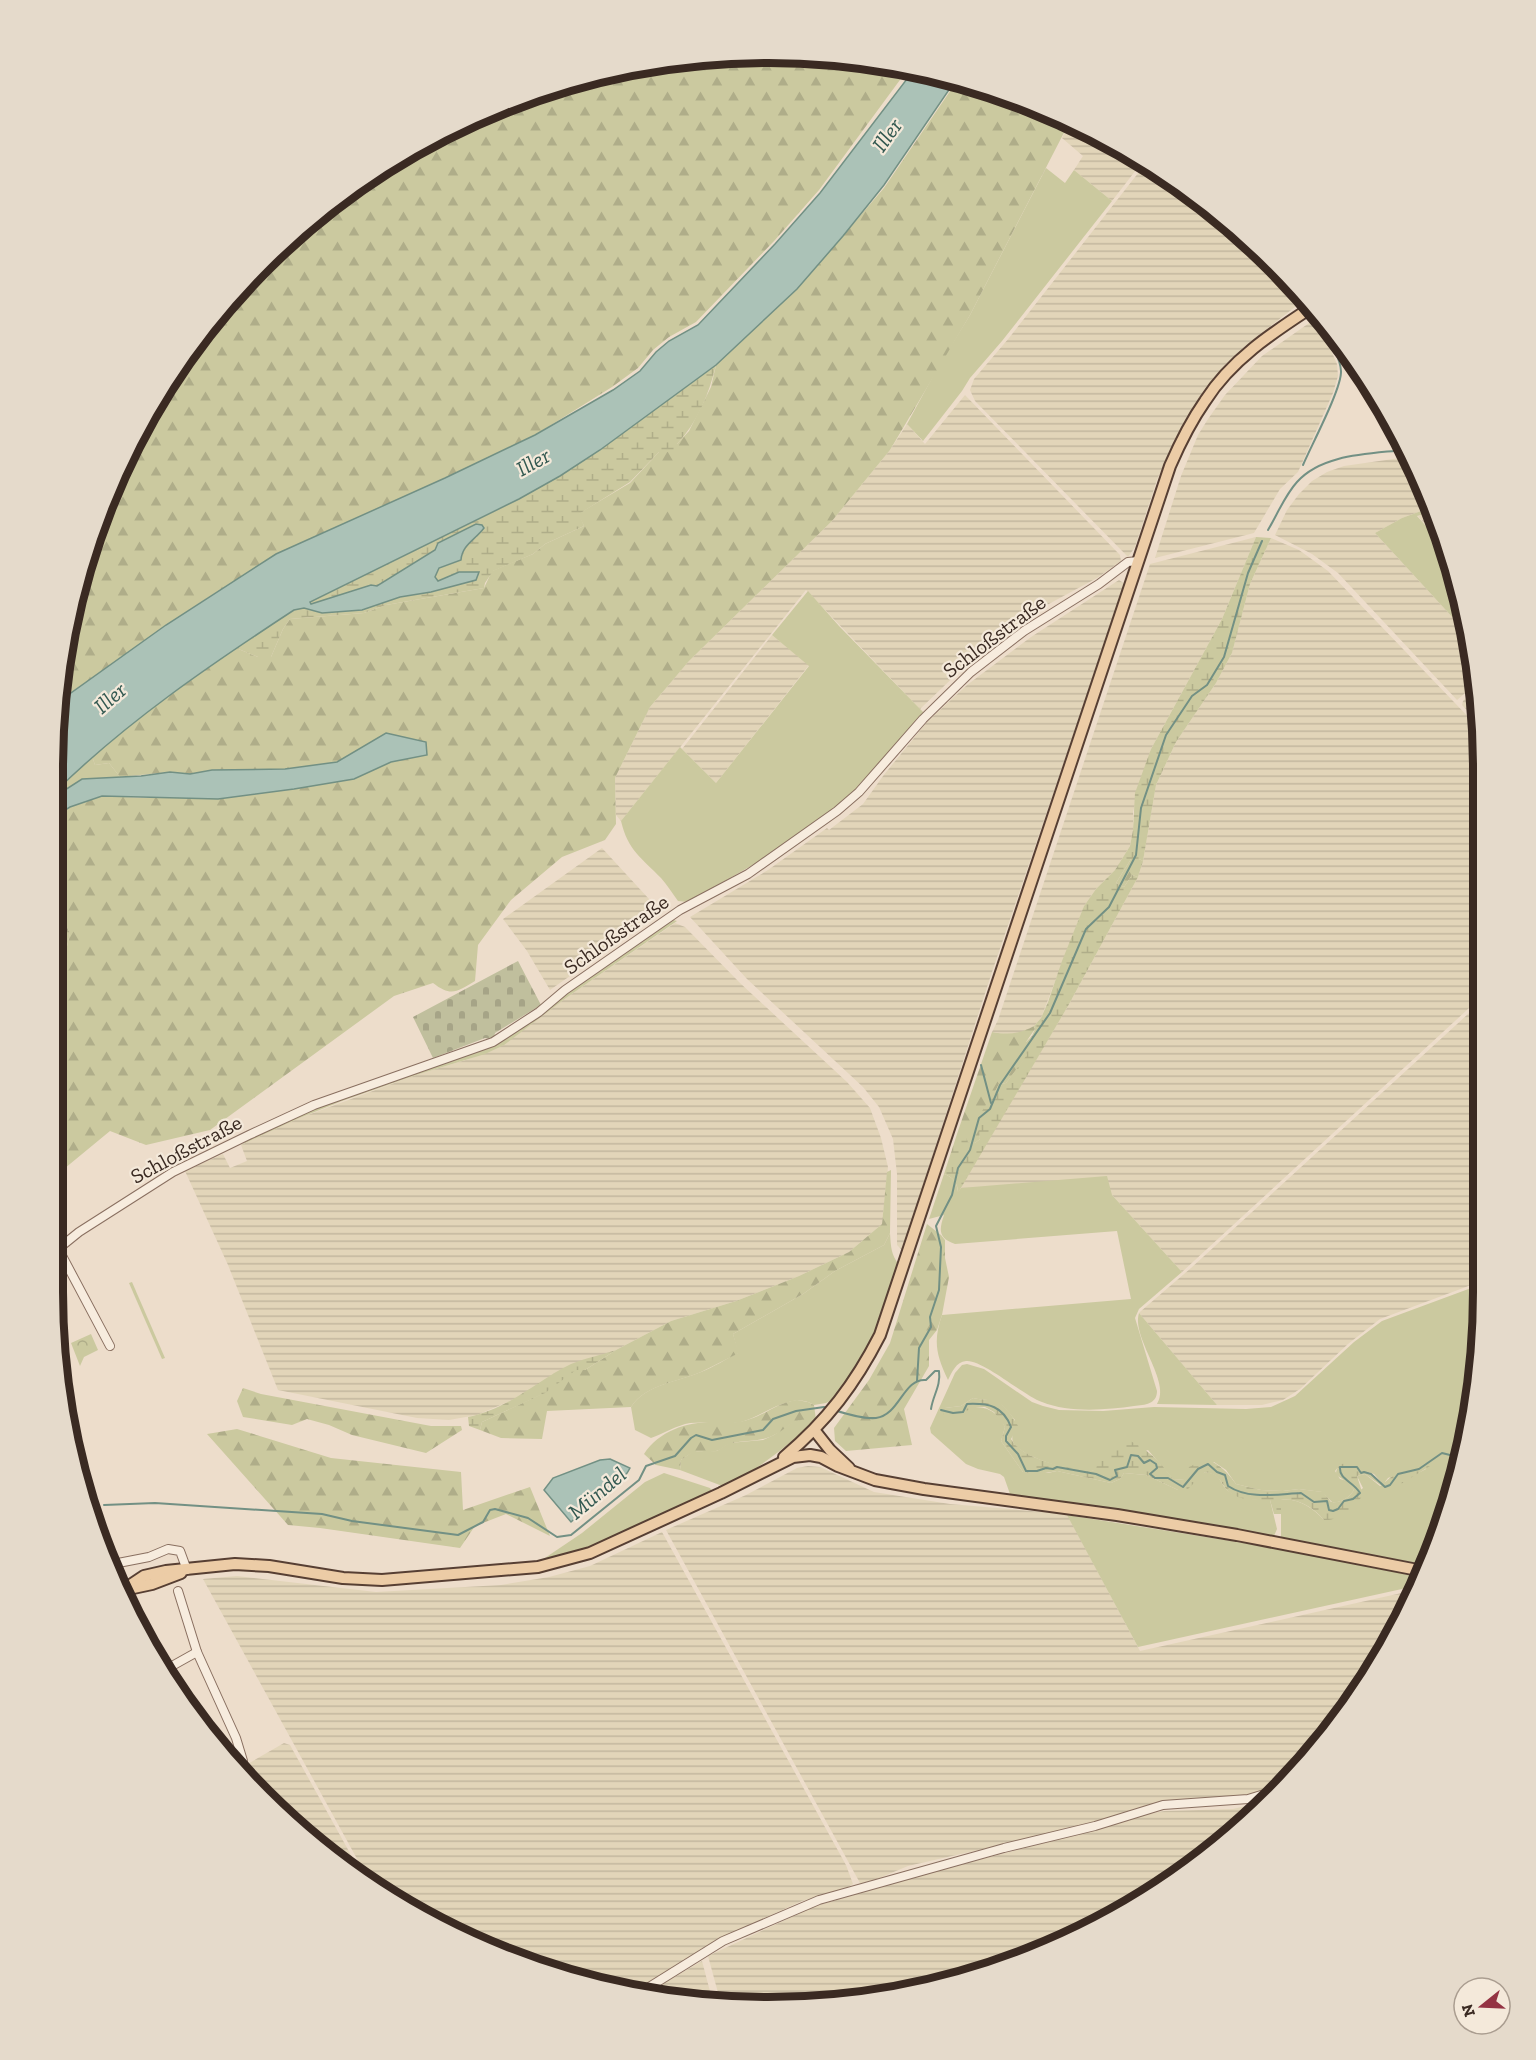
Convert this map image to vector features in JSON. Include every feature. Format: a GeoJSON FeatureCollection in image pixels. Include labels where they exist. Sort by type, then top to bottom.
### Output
{"type":"FeatureCollection","features":[{"type":"Feature","properties":{"kind":"main road"},"geometry":{"type":"LineString","coordinates":[[775,1465],[815,1430],[867,1360],[880,1335],[1170,466],[1186,432],[1206,399],[1228,372],[1247,353],[1305,312]]}},
{"type":"Feature","properties":{"kind":"main road"},"geometry":{"type":"LineString","coordinates":[[815,1430],[821,1457]]}},
{"type":"Feature","properties":{"kind":"main road"},"geometry":{"type":"LineString","coordinates":[[815,1430],[830,1450],[852,1472]]}},
{"type":"Feature","properties":{"kind":"main road"},"geometry":{"type":"LineString","coordinates":[[128,1587],[144,1576],[166,1571],[236,1564],[269,1566],[343,1578],[382,1580],[538,1567],[590,1553],[721,1494],[775,1465],[793,1457],[810,1455],[821,1457],[875,1480],[924,1489],[1117,1515],[1416,1569]]}},
{"type":"Feature","properties":{"kind":"main road"},"geometry":{"type":"LineString","coordinates":[[129,1589],[152,1584],[187,1570]]}},
{"type":"Feature","properties":{"kind":"street","name":"Schloßstraße"},"geometry":{"type":"LineString","coordinates":[[63,1245],[79,1232],[173,1172],[249,1135],[314,1105],[493,1042],[680,910],[748,874],[837,811],[859,792],[923,720],[971,672],[1024,631],[1099,584],[1128,562],[1138,561]]}},
{"type":"Feature","properties":{"kind":"street","name":"Schloßstraße"},"geometry":{"type":"LineString","coordinates":[[63,1263],[110,1346]]}},
{"type":"Feature","properties":{"kind":"street"},"geometry":{"type":"LineString","coordinates":[[117,1563],[174,1549],[180,1551],[187,1570]]}},
{"type":"Feature","properties":{"kind":"street"},"geometry":{"type":"LineString","coordinates":[[178,1591],[197,1652],[236,1738],[239,1758]]}},
{"type":"Feature","properties":{"kind":"street"},"geometry":{"type":"LineString","coordinates":[[171,1666],[197,1652]]}},
{"type":"Feature","properties":{"kind":"street"},"geometry":{"type":"LineString","coordinates":[[650,1986],[723,1941],[819,1900],[992,1851],[1095,1826],[1163,1805],[1248,1799],[1263,1794]]}},
{"type":"Feature","properties":{"kind":"shaded area"},"geometry":{"type":"Polygon","coordinates":[[[1066,130],[1138,168],[1112,201],[1074,170],[1083,156],[1062,138],[1066,130]]]}},
{"type":"Feature","properties":{"kind":"shaded area"},"geometry":{"type":"Polygon","coordinates":[[[1141,170],[1197,209],[1233,238],[1267,269],[1299,304],[1226,364],[1196,403],[1174,441],[1157,480],[1135,547],[1128,557],[975,401],[970,390],[974,379],[1009,338],[1141,170]]]}},
{"type":"Feature","properties":{"kind":"shaded area"},"geometry":{"type":"Polygon","coordinates":[[[1312,321],[1330,348],[1337,364],[1338,376],[1333,393],[1298,472],[1280,489],[1254,533],[1155,558],[1181,476],[1198,435],[1208,419],[1225,395],[1262,356],[1312,321]]]}},
{"type":"Feature","properties":{"kind":"shaded area"},"geometry":{"type":"Polygon","coordinates":[[[965,395],[1120,555],[1121,561],[1097,578],[1014,625],[964,667],[920,709],[806,590],[621,821],[616,815],[615,778],[650,707],[689,661],[832,521],[890,450],[907,424],[925,444],[965,395]]]}},
{"type":"Feature","properties":{"kind":"shaded area"},"geometry":{"type":"Polygon","coordinates":[[[1401,458],[1424,510],[1402,518],[1375,533],[1457,623],[1468,690],[1457,700],[1338,573],[1312,554],[1275,535],[1287,510],[1312,481],[1344,466],[1401,458]]]}},
{"type":"Feature","properties":{"kind":"shaded area"},"geometry":{"type":"Polygon","coordinates":[[[1425,513],[1433,534],[1417,515],[1425,513]]]}},
{"type":"Feature","properties":{"kind":"shaded area"},"geometry":{"type":"Polygon","coordinates":[[[1256,537],[1222,619],[1151,749],[1133,812],[1130,846],[1115,870],[1096,889],[1084,906],[1041,1018],[1034,1026],[1021,1033],[1011,1035],[992,1032],[998,1020],[1150,564],[1256,537]]]}},
{"type":"Feature","properties":{"kind":"shaded area"},"geometry":{"type":"Polygon","coordinates":[[[1271,538],[1299,550],[1328,571],[1471,719],[1473,768],[1473,1004],[1182,1272],[1112,1195],[961,1188],[1068,1006],[1138,877],[1143,861],[1156,785],[1176,742],[1216,683],[1232,653],[1250,584],[1271,538]]]}},
{"type":"Feature","properties":{"kind":"shaded area"},"geometry":{"type":"Polygon","coordinates":[[[1119,580],[1125,584],[992,972],[902,1250],[897,1245],[897,1174],[893,1139],[879,1107],[863,1087],[747,979],[690,917],[768,870],[827,828],[829,830],[863,804],[927,722],[967,685],[1031,637],[1119,580]]]}},
{"type":"Feature","properties":{"kind":"shaded area"},"geometry":{"type":"Polygon","coordinates":[[[772,635],[809,665],[716,783],[682,749],[772,635]]]}},
{"type":"Feature","properties":{"kind":"shaded area"},"geometry":{"type":"Polygon","coordinates":[[[1469,695],[1470,714],[1462,705],[1469,695]]]}},
{"type":"Feature","properties":{"kind":"shaded area"},"geometry":{"type":"Polygon","coordinates":[[[602,848],[661,912],[550,990],[527,951],[503,919],[602,848]]]}},
{"type":"Feature","properties":{"kind":"shaded area"},"geometry":{"type":"Polygon","coordinates":[[[675,923],[685,927],[740,983],[847,1082],[870,1108],[888,1167],[882,1224],[849,1252],[799,1276],[736,1301],[671,1321],[616,1350],[556,1373],[524,1395],[477,1415],[449,1420],[417,1418],[278,1390],[228,1265],[185,1171],[223,1154],[230,1168],[247,1161],[241,1145],[297,1119],[503,1045],[566,998],[675,923]]]}},
{"type":"Feature","properties":{"kind":"shaded area"},"geometry":{"type":"Polygon","coordinates":[[[1473,1009],[1473,1284],[1380,1319],[1348,1344],[1300,1389],[1283,1400],[1262,1405],[1217,1405],[1139,1313],[1473,1009]]]}},
{"type":"Feature","properties":{"kind":"shaded area"},"geometry":{"type":"Polygon","coordinates":[[[820,1467],[874,1492],[950,1504],[1067,1514],[1140,1651],[1405,1592],[1379,1645],[1354,1684],[1298,1757],[1267,1791],[1247,1797],[1172,1801],[1145,1806],[1058,1832],[908,1866],[865,1884],[860,1883],[666,1530],[746,1495],[797,1468],[820,1467]]]}},
{"type":"Feature","properties":{"kind":"shaded area"},"geometry":{"type":"Polygon","coordinates":[[[662,1532],[846,1865],[853,1884],[845,1889],[802,1901],[745,1927],[701,1949],[647,1986],[586,1973],[541,1960],[498,1943],[415,1903],[362,1868],[203,1579],[237,1576],[376,1592],[501,1585],[549,1577],[590,1566],[662,1532]]]}},
{"type":"Feature","properties":{"kind":"shaded area"},"geometry":{"type":"Polygon","coordinates":[[[284,1743],[290,1745],[355,1863],[303,1822],[269,1791],[246,1765],[284,1743]]]}},
{"type":"Feature","properties":{"kind":"shaded area"},"geometry":{"type":"Polygon","coordinates":[[[1252,1804],[1197,1851],[1120,1903],[1080,1924],[995,1960],[950,1973],[860,1991],[768,1997],[719,1995],[708,1956],[813,1907],[913,1877],[1087,1832],[1134,1817],[1164,1811],[1233,1809],[1252,1804]]]}},
{"type":"Feature","properties":{"kind":"shaded area"},"geometry":{"type":"Polygon","coordinates":[[[702,1961],[711,1994],[676,1991],[656,1988],[702,1961]]]}},
{"type":"Feature","properties":{"kind":"green space"},"geometry":{"type":"Polygon","coordinates":[[[768,63],[860,69],[903,76],[819,190],[775,240],[696,322],[669,337],[653,350],[638,368],[535,435],[218,591],[67,696],[77,630],[100,541],[136,456],[157,415],[182,376],[238,303],[269,269],[339,209],[416,157],[456,136],[541,100],[586,87],[676,69],[768,63]]]}},
{"type":"Feature","properties":{"kind":"green space"},"geometry":{"type":"Polygon","coordinates":[[[952,88],[995,100],[1066,130],[970,315],[890,450],[832,521],[689,661],[650,707],[615,778],[616,824],[605,840],[562,857],[511,900],[478,945],[475,981],[469,985],[459,990],[449,991],[433,983],[394,996],[210,1130],[146,1145],[110,1131],[63,1170],[63,964],[70,933],[63,920],[63,871],[66,862],[63,861],[63,812],[70,807],[102,796],[146,798],[354,779],[391,762],[427,755],[386,733],[338,762],[285,769],[212,770],[190,774],[170,772],[120,777],[109,763],[95,765],[92,756],[128,725],[236,648],[258,657],[271,657],[290,619],[364,613],[386,605],[484,588],[492,571],[533,554],[545,544],[584,526],[578,514],[630,483],[659,452],[677,444],[689,431],[711,387],[716,365],[798,288],[884,188],[952,88]]]}},
{"type":"Feature","properties":{"kind":"green space"},"geometry":{"type":"Polygon","coordinates":[[[1046,168],[1065,183],[1074,170],[1112,201],[1002,341],[970,378],[923,441],[907,424],[970,315],[1046,168]]]}},
{"type":"Feature","properties":{"kind":"green space"},"geometry":{"type":"Polygon","coordinates":[[[716,365],[701,407],[691,427],[677,444],[678,452],[659,452],[630,482],[579,514],[584,526],[545,544],[533,554],[493,571],[484,588],[386,605],[364,613],[290,619],[271,657],[258,657],[236,648],[294,609],[304,608],[322,613],[362,610],[400,597],[431,592],[476,580],[459,572],[438,581],[435,577],[439,568],[461,560],[466,547],[477,537],[435,550],[377,586],[311,604],[310,602],[519,499],[560,476],[600,450],[716,365]]]}},
{"type":"Feature","properties":{"kind":"green space"},"geometry":{"type":"Polygon","coordinates":[[[1424,510],[1425,513],[1417,516],[1433,534],[1436,541],[1457,623],[1375,533],[1402,518],[1424,510]]]}},
{"type":"Feature","properties":{"kind":"green space"},"geometry":{"type":"Polygon","coordinates":[[[1256,537],[1271,538],[1250,584],[1232,653],[1216,683],[1176,742],[1156,785],[1143,861],[1131,859],[1116,883],[1124,887],[1132,875],[1138,877],[1068,1006],[958,1193],[954,1181],[944,1174],[957,1134],[964,1133],[968,1142],[975,1143],[980,1139],[976,1125],[980,1114],[999,1084],[1006,1083],[1027,1055],[1022,1046],[1032,1036],[1034,1026],[1041,1018],[1084,906],[1096,889],[1115,870],[1130,846],[1135,793],[1151,749],[1222,619],[1256,537]]]}},
{"type":"Feature","properties":{"kind":"green space"},"geometry":{"type":"Polygon","coordinates":[[[808,591],[924,713],[854,792],[831,811],[765,858],[688,902],[678,901],[661,878],[632,847],[621,821],[680,747],[716,783],[809,666],[772,635],[808,591]]]}},
{"type":"Feature","properties":{"kind":"green space"},"geometry":{"type":"Polygon","coordinates":[[[92,756],[95,765],[109,763],[120,777],[82,779],[63,791],[63,784],[92,756]]]}},
{"type":"Feature","properties":{"kind":"green space"},"geometry":{"type":"Polygon","coordinates":[[[1131,859],[1143,861],[1138,877],[1132,875],[1124,887],[1116,883],[1131,859]]]}},
{"type":"Feature","properties":{"kind":"green space"},"geometry":{"type":"Polygon","coordinates":[[[63,920],[70,933],[63,964],[63,920]]]}},
{"type":"Feature","properties":{"kind":"green space"},"geometry":{"type":"Polygon","coordinates":[[[673,920],[677,921],[566,998],[504,1045],[485,1054],[342,1101],[241,1145],[252,1137],[292,1118],[340,1099],[498,1044],[579,983],[673,920]]]}},
{"type":"Feature","properties":{"kind":"green space"},"geometry":{"type":"Polygon","coordinates":[[[518,961],[541,1005],[495,1033],[494,1038],[485,1038],[433,1058],[413,1017],[518,961]]]}},
{"type":"Feature","properties":{"kind":"green space"},"geometry":{"type":"Polygon","coordinates":[[[1034,1026],[1035,1029],[1026,1042],[1028,1055],[1006,1083],[999,1084],[983,1118],[980,1139],[975,1143],[968,1142],[957,1134],[992,1032],[1014,1033],[1034,1026]]]}},
{"type":"Feature","properties":{"kind":"green space"},"geometry":{"type":"Polygon","coordinates":[[[891,1170],[890,1233],[884,1245],[835,1271],[803,1294],[733,1334],[739,1353],[701,1372],[654,1388],[637,1399],[631,1407],[547,1411],[542,1439],[501,1438],[480,1430],[482,1422],[544,1393],[576,1369],[585,1370],[616,1350],[671,1321],[736,1301],[799,1276],[849,1252],[882,1224],[887,1172],[891,1170]]]}},
{"type":"Feature","properties":{"kind":"green space"},"geometry":{"type":"Polygon","coordinates":[[[944,1174],[954,1180],[958,1192],[961,1188],[1107,1176],[1112,1195],[1182,1272],[1139,1309],[1135,1318],[1157,1391],[1153,1401],[1142,1405],[1100,1409],[1064,1408],[1042,1402],[992,1371],[966,1361],[957,1365],[948,1380],[937,1348],[937,1333],[942,1315],[1131,1299],[1117,1231],[955,1244],[949,1242],[941,1233],[944,1215],[929,1219],[944,1174]]]}},
{"type":"Feature","properties":{"kind":"green space"},"geometry":{"type":"Polygon","coordinates":[[[927,1224],[945,1240],[945,1258],[949,1277],[942,1315],[937,1330],[929,1340],[929,1366],[904,1409],[912,1445],[846,1451],[835,1441],[834,1428],[869,1380],[890,1343],[927,1224]]]}},
{"type":"Feature","properties":{"kind":"green space"},"geometry":{"type":"Polygon","coordinates":[[[890,1233],[892,1250],[899,1265],[878,1329],[858,1366],[834,1399],[814,1405],[805,1401],[787,1402],[741,1422],[690,1423],[651,1438],[635,1430],[631,1407],[637,1399],[653,1388],[706,1370],[738,1353],[733,1334],[803,1294],[835,1271],[884,1245],[890,1233]]]}},
{"type":"Feature","properties":{"kind":"green space"},"geometry":{"type":"Polygon","coordinates":[[[132,1282],[165,1358],[162,1359],[129,1283],[132,1282]]]}},
{"type":"Feature","properties":{"kind":"green space"},"geometry":{"type":"Polygon","coordinates":[[[1473,1287],[1467,1384],[1459,1430],[1436,1519],[1418,1564],[1281,1537],[1281,1500],[1293,1500],[1304,1504],[1324,1520],[1363,1488],[1357,1476],[1365,1474],[1380,1486],[1412,1476],[1426,1469],[1427,1463],[1388,1478],[1385,1482],[1381,1482],[1374,1474],[1344,1464],[1339,1466],[1335,1471],[1340,1479],[1347,1481],[1354,1490],[1339,1502],[1332,1502],[1322,1492],[1299,1489],[1261,1490],[1236,1484],[1226,1470],[1214,1462],[1185,1480],[1173,1479],[1148,1450],[1111,1466],[1091,1471],[1061,1466],[1037,1458],[1018,1448],[1012,1440],[1015,1420],[999,1403],[973,1398],[961,1406],[945,1408],[980,1407],[993,1412],[1005,1427],[1001,1441],[1023,1472],[1057,1471],[1111,1483],[1120,1479],[1124,1473],[1146,1475],[1178,1490],[1205,1472],[1215,1475],[1231,1493],[1253,1499],[1270,1500],[1277,1529],[1274,1536],[1010,1494],[1004,1477],[966,1464],[931,1433],[930,1428],[955,1373],[962,1365],[967,1364],[984,1369],[1032,1402],[1059,1410],[1271,1407],[1295,1396],[1354,1342],[1382,1321],[1473,1287]]]}},
{"type":"Feature","properties":{"kind":"green space"},"geometry":{"type":"Polygon","coordinates":[[[1139,1313],[1217,1405],[1157,1404],[1160,1395],[1159,1384],[1141,1335],[1138,1323],[1139,1313]]]}},
{"type":"Feature","properties":{"kind":"green space"},"geometry":{"type":"Polygon","coordinates":[[[91,1334],[98,1350],[84,1357],[80,1366],[71,1343],[91,1334]]]}},
{"type":"Feature","properties":{"kind":"green space"},"geometry":{"type":"Polygon","coordinates":[[[616,1350],[585,1370],[576,1370],[545,1393],[482,1422],[480,1430],[469,1426],[468,1417],[496,1408],[571,1364],[616,1350]]]}},
{"type":"Feature","properties":{"kind":"green space"},"geometry":{"type":"Polygon","coordinates":[[[243,1388],[261,1394],[431,1426],[461,1426],[462,1430],[426,1453],[352,1435],[307,1419],[292,1425],[243,1417],[237,1401],[243,1388]]]}},
{"type":"Feature","properties":{"kind":"green space"},"geometry":{"type":"Polygon","coordinates":[[[973,1398],[994,1400],[1005,1407],[1018,1426],[1011,1439],[1026,1453],[1048,1463],[1084,1470],[1093,1471],[1119,1437],[1149,1453],[1173,1479],[1185,1480],[1189,1467],[1206,1459],[1223,1469],[1236,1484],[1261,1490],[1299,1489],[1323,1492],[1331,1502],[1338,1502],[1354,1490],[1336,1475],[1342,1464],[1364,1469],[1381,1482],[1385,1482],[1397,1472],[1427,1463],[1430,1466],[1396,1487],[1386,1489],[1365,1474],[1357,1476],[1363,1495],[1341,1516],[1330,1520],[1324,1520],[1305,1504],[1293,1500],[1281,1500],[1281,1514],[1274,1514],[1270,1500],[1247,1499],[1231,1494],[1216,1476],[1205,1472],[1187,1490],[1178,1490],[1146,1475],[1124,1473],[1120,1479],[1111,1483],[1057,1471],[1039,1474],[1023,1472],[1001,1441],[1005,1427],[994,1412],[985,1407],[973,1407],[965,1412],[945,1416],[942,1412],[945,1408],[961,1406],[973,1398]]]}},
{"type":"Feature","properties":{"kind":"green space"},"geometry":{"type":"Polygon","coordinates":[[[797,1400],[814,1405],[816,1420],[797,1421],[764,1439],[732,1443],[716,1451],[692,1453],[681,1460],[680,1470],[656,1465],[644,1454],[657,1439],[674,1429],[703,1422],[745,1421],[784,1403],[797,1400]]]}},
{"type":"Feature","properties":{"kind":"green space"},"geometry":{"type":"Polygon","coordinates":[[[806,1418],[816,1420],[772,1456],[725,1487],[680,1470],[681,1460],[692,1452],[717,1451],[729,1443],[763,1440],[793,1422],[806,1418]]]}},
{"type":"Feature","properties":{"kind":"green space"},"geometry":{"type":"Polygon","coordinates":[[[237,1429],[331,1458],[461,1472],[463,1510],[530,1487],[550,1536],[506,1514],[475,1526],[460,1548],[288,1525],[207,1434],[237,1429]]]}},
{"type":"Feature","properties":{"kind":"green space"},"geometry":{"type":"Polygon","coordinates":[[[664,1473],[710,1488],[713,1492],[583,1551],[539,1562],[582,1533],[645,1482],[664,1473]]]}},
{"type":"Feature","properties":{"kind":"green space"},"geometry":{"type":"Polygon","coordinates":[[[1067,1515],[1263,1546],[1413,1576],[1407,1588],[1138,1647],[1067,1515]]]}},
{"type":"Feature","properties":{"kind":"water","name":"Iller"},"geometry":{"type":"Polygon","coordinates":[[[908,77],[951,87],[884,185],[843,236],[797,289],[716,365],[600,450],[560,476],[519,499],[310,602],[311,604],[371,585],[377,586],[435,550],[438,543],[476,524],[484,528],[466,546],[461,560],[439,568],[435,577],[438,581],[459,572],[479,572],[476,580],[431,592],[400,597],[362,610],[322,613],[304,608],[294,610],[200,673],[139,718],[63,785],[67,696],[166,625],[276,554],[535,435],[613,390],[640,371],[669,341],[698,325],[820,193],[908,77]]]}},
{"type":"Feature","properties":{"kind":"water"},"geometry":{"type":"Polygon","coordinates":[[[386,733],[426,742],[427,755],[391,762],[354,779],[218,799],[102,796],[63,811],[63,791],[82,779],[170,772],[190,774],[212,770],[285,769],[337,762],[386,733]]]}},
{"type":"Feature","properties":{"kind":"water"},"geometry":{"type":"Polygon","coordinates":[[[610,1459],[630,1468],[626,1475],[612,1490],[571,1522],[544,1490],[553,1478],[600,1460],[610,1459]]]}},
{"type":"Feature","properties":{"kind":"waterway"},"geometry":{"type":"LineString","coordinates":[[1303,465],[1332,403],[1340,379],[1340,365],[1328,341]]}},
{"type":"Feature","properties":{"kind":"waterway"},"geometry":{"type":"LineString","coordinates":[[1268,530],[1289,493],[1307,473],[1319,466],[1347,457],[1397,451]]}},
{"type":"Feature","properties":{"kind":"waterway"},"geometry":{"type":"LineString","coordinates":[[917,1381],[919,1348],[931,1327],[930,1317],[939,1290],[941,1247],[936,1226],[952,1195],[958,1168],[970,1150],[979,1118],[990,1109],[1000,1085],[1050,1013],[1086,929],[1109,907],[1136,855],[1141,808],[1166,735],[1192,696],[1207,685],[1224,657],[1248,573],[1262,541]]}},
{"type":"Feature","properties":{"kind":"waterway"},"geometry":{"type":"LineString","coordinates":[[981,1065],[991,1103]]}},
{"type":"Feature","properties":{"kind":"waterway","name":"Mündel"},"geometry":{"type":"LineString","coordinates":[[834,1410],[855,1416],[876,1418],[891,1411],[912,1385],[926,1380],[935,1371],[939,1371],[939,1381],[931,1409]]}},
{"type":"Feature","properties":{"kind":"waterway","name":"Mündel"},"geometry":{"type":"LineString","coordinates":[[941,1410],[953,1413],[963,1412],[967,1404],[988,1405],[999,1410],[1011,1427],[1006,1441],[1018,1454],[1026,1471],[1057,1467],[1096,1474],[1110,1480],[1117,1476],[1115,1470],[1127,1467],[1131,1455],[1138,1456],[1144,1463],[1150,1460],[1156,1464],[1157,1468],[1150,1474],[1155,1478],[1168,1478],[1183,1487],[1198,1469],[1208,1464],[1217,1472],[1225,1475],[1228,1486],[1236,1490],[1254,1495],[1301,1493],[1314,1502],[1327,1501],[1329,1510],[1333,1511],[1338,1509],[1344,1501],[1353,1499],[1360,1493],[1344,1478],[1340,1467],[1357,1467],[1361,1473],[1371,1474],[1385,1487],[1390,1485],[1398,1474],[1419,1469],[1442,1453],[1453,1456]]}},
{"type":"Feature","properties":{"kind":"waterway","name":"Mündel"},"geometry":{"type":"LineString","coordinates":[[104,1505],[155,1503],[322,1514],[352,1521],[458,1535],[483,1522],[490,1510],[495,1509],[528,1518],[557,1537],[571,1535],[639,1480],[646,1466],[675,1456],[696,1435],[712,1440],[763,1430],[773,1419],[796,1411],[829,1408]]}}]}
